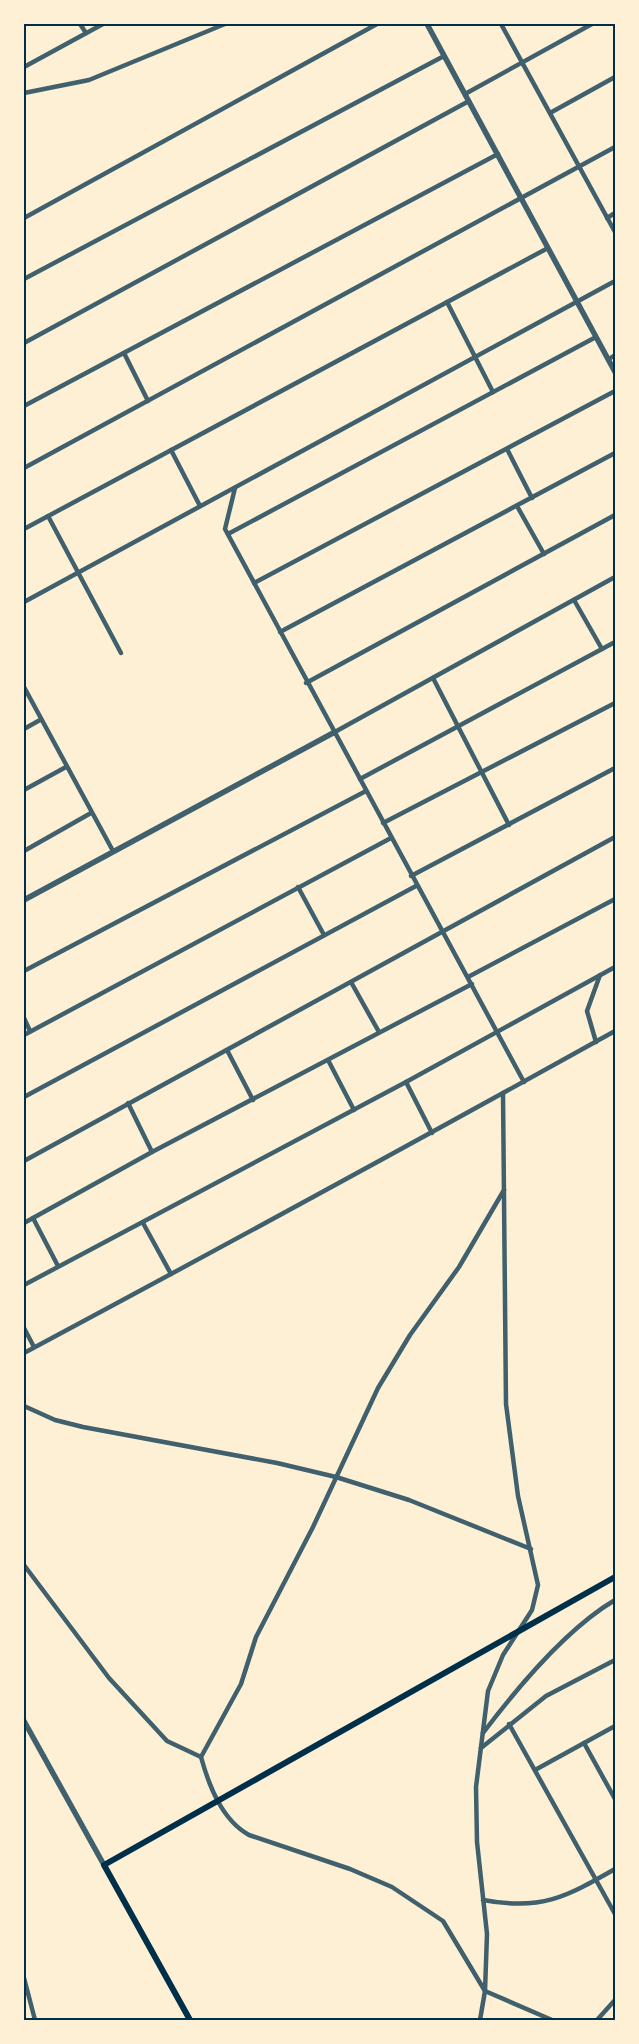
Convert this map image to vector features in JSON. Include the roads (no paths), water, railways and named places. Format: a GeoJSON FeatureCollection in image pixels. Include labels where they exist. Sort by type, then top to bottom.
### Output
{"type":"FeatureCollection","features":[{"type":"Feature","properties":{"kind":"main road"},"geometry":{"type":"LineString","coordinates":[[190,2020],[104,1865],[217,1799],[615,1577]]}},
{"type":"Feature","properties":{"kind":"street"},"geometry":{"type":"LineString","coordinates":[[80,24],[86,33]]}},
{"type":"Feature","properties":{"kind":"street"},"geometry":{"type":"LineString","coordinates":[[24,67],[103,24]]}},
{"type":"Feature","properties":{"kind":"street"},"geometry":{"type":"LineString","coordinates":[[24,93],[89,80],[225,24]]}},
{"type":"Feature","properties":{"kind":"street"},"geometry":{"type":"LineString","coordinates":[[24,218],[377,24]]}},
{"type":"Feature","properties":{"kind":"street"},"geometry":{"type":"LineString","coordinates":[[427,24],[615,372]]}},
{"type":"Feature","properties":{"kind":"street"},"geometry":{"type":"LineString","coordinates":[[501,24],[615,232]]}},
{"type":"Feature","properties":{"kind":"street"},"geometry":{"type":"LineString","coordinates":[[465,94],[592,24]]}},
{"type":"Feature","properties":{"kind":"street"},"geometry":{"type":"LineString","coordinates":[[24,279],[444,56]]}},
{"type":"Feature","properties":{"kind":"street"},"geometry":{"type":"LineString","coordinates":[[550,113],[615,77]]}},
{"type":"Feature","properties":{"kind":"street"},"geometry":{"type":"LineString","coordinates":[[24,343],[469,101]]}},
{"type":"Feature","properties":{"kind":"street"},"geometry":{"type":"LineString","coordinates":[[24,468],[522,199],[615,146]]}},
{"type":"Feature","properties":{"kind":"street"},"geometry":{"type":"LineString","coordinates":[[24,406],[498,154]]}},
{"type":"Feature","properties":{"kind":"street"},"geometry":{"type":"LineString","coordinates":[[607,218],[615,213]]}},
{"type":"Feature","properties":{"kind":"street"},"geometry":{"type":"LineString","coordinates":[[24,529],[548,248]]}},
{"type":"Feature","properties":{"kind":"street"},"geometry":{"type":"LineString","coordinates":[[24,602],[615,281]]}},
{"type":"Feature","properties":{"kind":"street"},"geometry":{"type":"LineString","coordinates":[[446,302],[493,392]]}},
{"type":"Feature","properties":{"kind":"street"},"geometry":{"type":"LineString","coordinates":[[228,534],[596,337]]}},
{"type":"Feature","properties":{"kind":"street"},"geometry":{"type":"LineString","coordinates":[[124,353],[148,401]]}},
{"type":"Feature","properties":{"kind":"street"},"geometry":{"type":"LineString","coordinates":[[608,359],[615,355]]}},
{"type":"Feature","properties":{"kind":"street"},"geometry":{"type":"LineString","coordinates":[[254,583],[615,391]]}},
{"type":"Feature","properties":{"kind":"street"},"geometry":{"type":"LineString","coordinates":[[507,449],[532,498]]}},
{"type":"Feature","properties":{"kind":"street"},"geometry":{"type":"LineString","coordinates":[[171,450],[200,506]]}},
{"type":"Feature","properties":{"kind":"street"},"geometry":{"type":"LineString","coordinates":[[280,632],[615,453]]}},
{"type":"Feature","properties":{"kind":"street"},"geometry":{"type":"LineString","coordinates":[[235,488],[225,529],[416,886],[498,1031],[524,1082]]}},
{"type":"Feature","properties":{"kind":"street"},"geometry":{"type":"LineString","coordinates":[[518,506],[544,554]]}},
{"type":"Feature","properties":{"kind":"street"},"geometry":{"type":"LineString","coordinates":[[306,682],[615,515]]}},
{"type":"Feature","properties":{"kind":"street"},"geometry":{"type":"LineString","coordinates":[[48,516],[121,653]]}},
{"type":"Feature","properties":{"kind":"street"},"geometry":{"type":"LineString","coordinates":[[24,900],[334,733],[615,577]]}},
{"type":"Feature","properties":{"kind":"street"},"geometry":{"type":"LineString","coordinates":[[574,600],[602,649]]}},
{"type":"Feature","properties":{"kind":"street"},"geometry":{"type":"LineString","coordinates":[[360,779],[615,642]]}},
{"type":"Feature","properties":{"kind":"street"},"geometry":{"type":"LineString","coordinates":[[433,678],[509,825]]}},
{"type":"Feature","properties":{"kind":"street"},"geometry":{"type":"LineString","coordinates":[[24,688],[113,852]]}},
{"type":"Feature","properties":{"kind":"street"},"geometry":{"type":"LineString","coordinates":[[383,823],[615,702]]}},
{"type":"Feature","properties":{"kind":"street"},"geometry":{"type":"LineString","coordinates":[[24,729],[40,720]]}},
{"type":"Feature","properties":{"kind":"street"},"geometry":{"type":"LineString","coordinates":[[24,790],[66,767]]}},
{"type":"Feature","properties":{"kind":"street"},"geometry":{"type":"LineString","coordinates":[[411,876],[615,768]]}},
{"type":"Feature","properties":{"kind":"street"},"geometry":{"type":"LineString","coordinates":[[24,971],[366,791]]}},
{"type":"Feature","properties":{"kind":"street"},"geometry":{"type":"LineString","coordinates":[[24,851],[91,813]]}},
{"type":"Feature","properties":{"kind":"street"},"geometry":{"type":"LineString","coordinates":[[24,1161],[128,1102],[227,1050],[615,837]]}},
{"type":"Feature","properties":{"kind":"street"},"geometry":{"type":"LineString","coordinates":[[24,1035],[391,838]]}},
{"type":"Feature","properties":{"kind":"street"},"geometry":{"type":"LineString","coordinates":[[24,1098],[416,886]]}},
{"type":"Feature","properties":{"kind":"street"},"geometry":{"type":"LineString","coordinates":[[298,887],[324,935]]}},
{"type":"Feature","properties":{"kind":"street"},"geometry":{"type":"LineString","coordinates":[[468,977],[615,899]]}},
{"type":"Feature","properties":{"kind":"street"},"geometry":{"type":"LineString","coordinates":[[24,1285],[354,1110],[615,967]]}},
{"type":"Feature","properties":{"kind":"street"},"geometry":{"type":"LineString","coordinates":[[596,1042],[587,1011],[600,976]]}},
{"type":"Feature","properties":{"kind":"street"},"geometry":{"type":"LineString","coordinates":[[351,982],[379,1032]]}},
{"type":"Feature","properties":{"kind":"street"},"geometry":{"type":"LineString","coordinates":[[24,1223],[152,1152],[472,984]]}},
{"type":"Feature","properties":{"kind":"street"},"geometry":{"type":"LineString","coordinates":[[24,1018],[30,1031]]}},
{"type":"Feature","properties":{"kind":"street"},"geometry":{"type":"LineString","coordinates":[[24,1353],[432,1133],[615,1031]]}},
{"type":"Feature","properties":{"kind":"street"},"geometry":{"type":"LineString","coordinates":[[227,1050],[253,1100]]}},
{"type":"Feature","properties":{"kind":"street"},"geometry":{"type":"LineString","coordinates":[[328,1060],[354,1110]]}},
{"type":"Feature","properties":{"kind":"street"},"geometry":{"type":"LineString","coordinates":[[406,1082],[432,1133]]}},
{"type":"Feature","properties":{"kind":"street"},"geometry":{"type":"LineString","coordinates":[[480,2020],[485,1991],[487,1934],[477,1842],[476,1787],[482,1735],[488,1692],[493,1674],[532,1610],[537,1580],[518,1496],[506,1404],[503,1093]]}},
{"type":"Feature","properties":{"kind":"street"},"geometry":{"type":"LineString","coordinates":[[128,1102],[152,1152]]}},
{"type":"Feature","properties":{"kind":"street"},"geometry":{"type":"LineString","coordinates":[[504,1190],[459,1267],[410,1335],[378,1388],[313,1527],[256,1637],[241,1684],[201,1758],[207,1779],[217,1799],[232,1822],[249,1835],[288,1847],[392,1887],[443,1921],[485,1991],[552,2020]]}},
{"type":"Feature","properties":{"kind":"street"},"geometry":{"type":"LineString","coordinates":[[33,1218],[58,1266]]}},
{"type":"Feature","properties":{"kind":"street"},"geometry":{"type":"LineString","coordinates":[[143,1223],[171,1274]]}},
{"type":"Feature","properties":{"kind":"street"},"geometry":{"type":"LineString","coordinates":[[24,1328],[34,1347]]}},
{"type":"Feature","properties":{"kind":"street"},"geometry":{"type":"LineString","coordinates":[[24,1406],[55,1420],[83,1428],[277,1464],[336,1477],[409,1500],[531,1549]]}},
{"type":"Feature","properties":{"kind":"street"},"geometry":{"type":"LineString","coordinates":[[24,1565],[109,1678],[167,1741],[201,1758]]}},
{"type":"Feature","properties":{"kind":"street"},"geometry":{"type":"LineString","coordinates":[[482,1735],[508,1700],[554,1650],[599,1611],[615,1600]]}},
{"type":"Feature","properties":{"kind":"street"},"geometry":{"type":"LineString","coordinates":[[481,1748],[546,1696],[615,1660]]}},
{"type":"Feature","properties":{"kind":"street"},"geometry":{"type":"LineString","coordinates":[[24,1721],[104,1865]]}},
{"type":"Feature","properties":{"kind":"street"},"geometry":{"type":"LineString","coordinates":[[509,1724],[615,1914]]}},
{"type":"Feature","properties":{"kind":"street"},"geometry":{"type":"LineString","coordinates":[[536,1770],[615,1726]]}},
{"type":"Feature","properties":{"kind":"street"},"geometry":{"type":"LineString","coordinates":[[584,1743],[615,1799]]}},
{"type":"Feature","properties":{"kind":"street"},"geometry":{"type":"LineString","coordinates":[[483,1900],[505,1904],[536,1903],[558,1899],[615,1869]]}},
{"type":"Feature","properties":{"kind":"street"},"geometry":{"type":"LineString","coordinates":[[24,1978],[35,2020]]}},
{"type":"Feature","properties":{"kind":"street"},"geometry":{"type":"LineString","coordinates":[[597,2020],[615,2000]]}}]}
